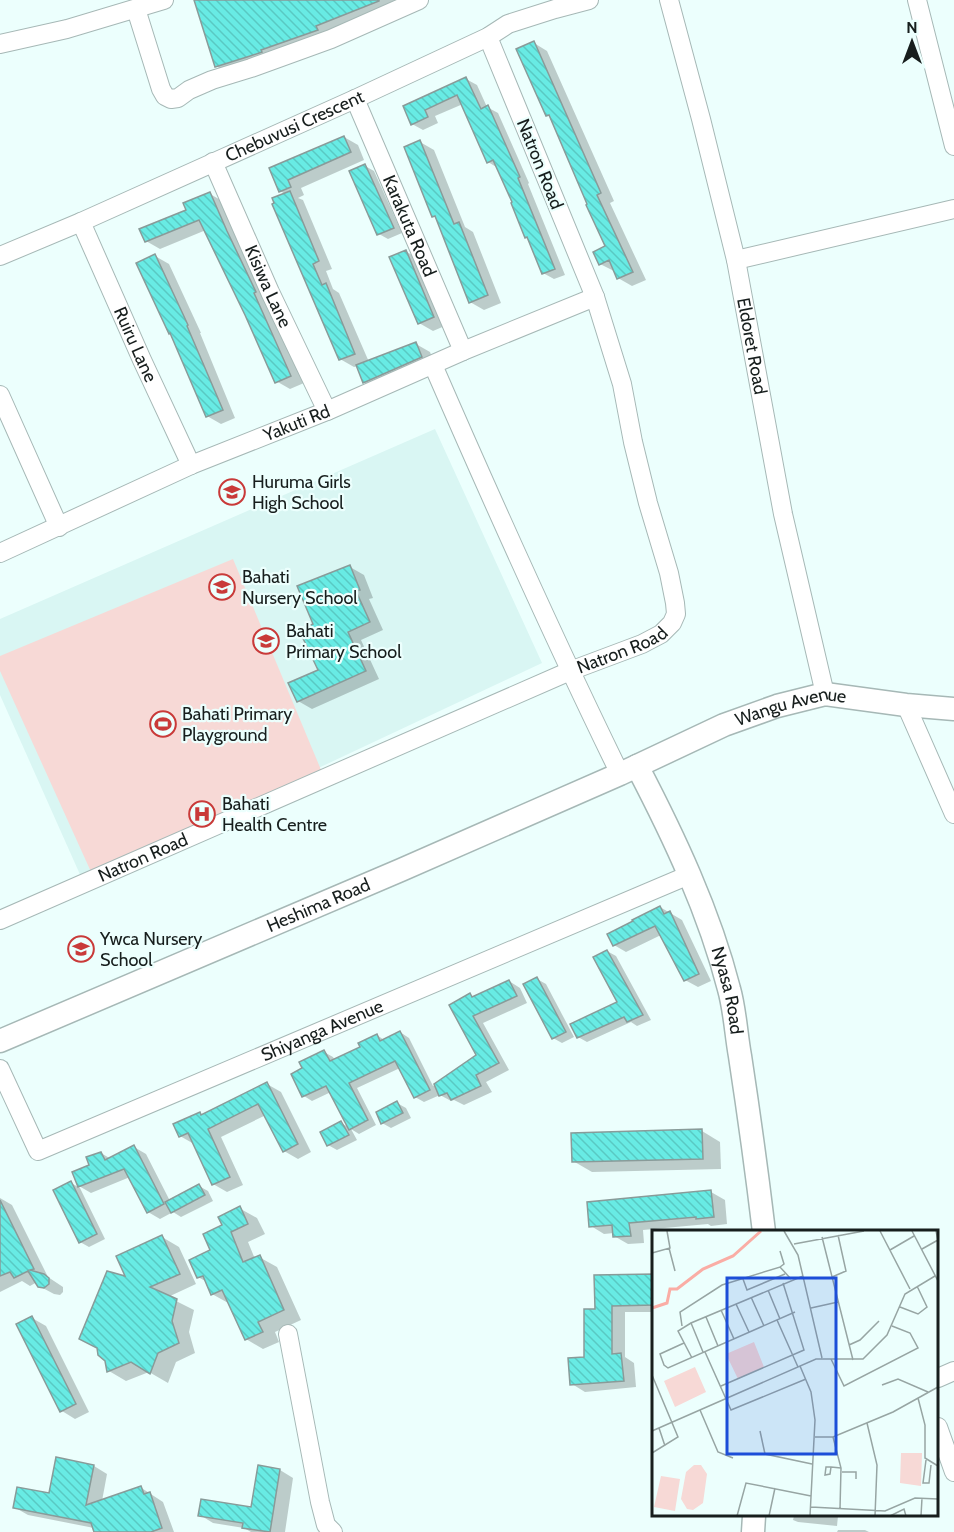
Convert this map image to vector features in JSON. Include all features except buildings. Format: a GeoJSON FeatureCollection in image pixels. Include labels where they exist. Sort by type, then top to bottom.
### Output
{"type":"FeatureCollection","features":[{"type":"Feature","properties":{"kind":"street"},"geometry":{"type":"LineString","coordinates":[[0,44],[67,29],[164,0]]}},
{"type":"Feature","properties":{"kind":"street"},"geometry":{"type":"LineString","coordinates":[[136,9],[161,89],[165,96],[171,99],[178,98],[189,90],[212,80],[331,39],[419,0]]}},
{"type":"Feature","properties":{"kind":"street","name":"Chebuvusi Crescent"},"geometry":{"type":"LineString","coordinates":[[0,256],[355,99],[488,37],[508,24],[550,4],[589,0]]}},
{"type":"Feature","properties":{"kind":"street","name":"Eldoret Road"},"geometry":{"type":"LineString","coordinates":[[669,0],[736,260],[783,514],[825,694]]}},
{"type":"Feature","properties":{"kind":"street"},"geometry":{"type":"LineString","coordinates":[[917,0],[954,146]]}},
{"type":"Feature","properties":{"kind":"street","name":"Natron Road"},"geometry":{"type":"LineString","coordinates":[[0,920],[570,671],[642,645],[661,634],[672,624],[676,614],[669,573],[648,503],[622,384],[595,297],[488,37]]}},
{"type":"Feature","properties":{"kind":"street","name":"Karakuta Road"},"geometry":{"type":"LineString","coordinates":[[355,99],[463,351]]}},
{"type":"Feature","properties":{"kind":"street","name":"Kisiwa Lane"},"geometry":{"type":"LineString","coordinates":[[213,162],[270,292],[327,411]]}},
{"type":"Feature","properties":{"kind":"street"},"geometry":{"type":"LineString","coordinates":[[736,260],[954,208]]}},
{"type":"Feature","properties":{"kind":"street","name":"Ruiru Lane"},"geometry":{"type":"LineString","coordinates":[[81,222],[191,465]]}},
{"type":"Feature","properties":{"kind":"street","name":"Yakuti Rd"},"geometry":{"type":"LineString","coordinates":[[0,554],[191,465],[327,411],[463,351],[595,297]]}},
{"type":"Feature","properties":{"kind":"street"},"geometry":{"type":"LineString","coordinates":[[433,365],[500,520],[570,671],[629,770]]}},
{"type":"Feature","properties":{"kind":"street"},"geometry":{"type":"LineString","coordinates":[[0,395],[59,527]]}},
{"type":"Feature","properties":{"kind":"street","name":"Wangu Avenue"},"geometry":{"type":"LineString","coordinates":[[629,770],[724,725],[777,706],[825,694],[954,710]]}},
{"type":"Feature","properties":{"kind":"street"},"geometry":{"type":"LineString","coordinates":[[906,705],[954,814]]}},
{"type":"Feature","properties":{"kind":"street","name":"Nyasa Road"},"geometry":{"type":"LineString","coordinates":[[629,770],[663,815],[690,875],[730,990],[752,1131],[764,1230]]}},
{"type":"Feature","properties":{"kind":"street","name":"Heshima Road"},"geometry":{"type":"LineString","coordinates":[[0,1041],[315,908],[629,770]]}},
{"type":"Feature","properties":{"kind":"street","name":"Shiyanga Avenue"},"geometry":{"type":"LineString","coordinates":[[0,1069],[38,1151],[690,875]]}},
{"type":"Feature","properties":{"kind":"street"},"geometry":{"type":"LineString","coordinates":[[288,1334],[320,1502],[326,1525],[333,1532]]}},
{"type":"Feature","properties":{"kind":"street"},"geometry":{"type":"LineString","coordinates":[[939,1378],[954,1371]]}},
{"type":"Feature","properties":{"kind":"street"},"geometry":{"type":"LineString","coordinates":[[939,1430],[954,1472]]}},
{"type":"Feature","properties":{"kind":"street"},"geometry":{"type":"LineString","coordinates":[[753,1532],[754,1517]]}},
{"type":"Feature","properties":{"kind":"shaded area","name":"Bahati Primary School"},"geometry":{"type":"Polygon","coordinates":[[[435,429],[542,663],[82,879],[0,695],[0,619],[435,429]]]}},
{"type":"Feature","properties":{"kind":"shaded area","name":"Bahati Primary Playground"},"geometry":{"type":"Polygon","coordinates":[[[233,559],[324,777],[92,874],[0,671],[0,656],[233,559]]]}},
{"type":"Feature","properties":{"kind":"place","name":"Huruma Girls High School"},"geometry":{"type":"Point","coordinates":[232,492]}},
{"type":"Feature","properties":{"kind":"place","name":"Bahati Nursery School"},"geometry":{"type":"Point","coordinates":[222,587]}},
{"type":"Feature","properties":{"kind":"place","name":"Bahati Primary School"},"geometry":{"type":"Point","coordinates":[266,641]}},
{"type":"Feature","properties":{"kind":"place","name":"Bahati Primary Playground"},"geometry":{"type":"Point","coordinates":[163,724]}},
{"type":"Feature","properties":{"kind":"place","name":"Bahati Health Centre"},"geometry":{"type":"Point","coordinates":[202,814]}},
{"type":"Feature","properties":{"kind":"place","name":"Ywca Nursery School"},"geometry":{"type":"Point","coordinates":[81,949]}}]}
